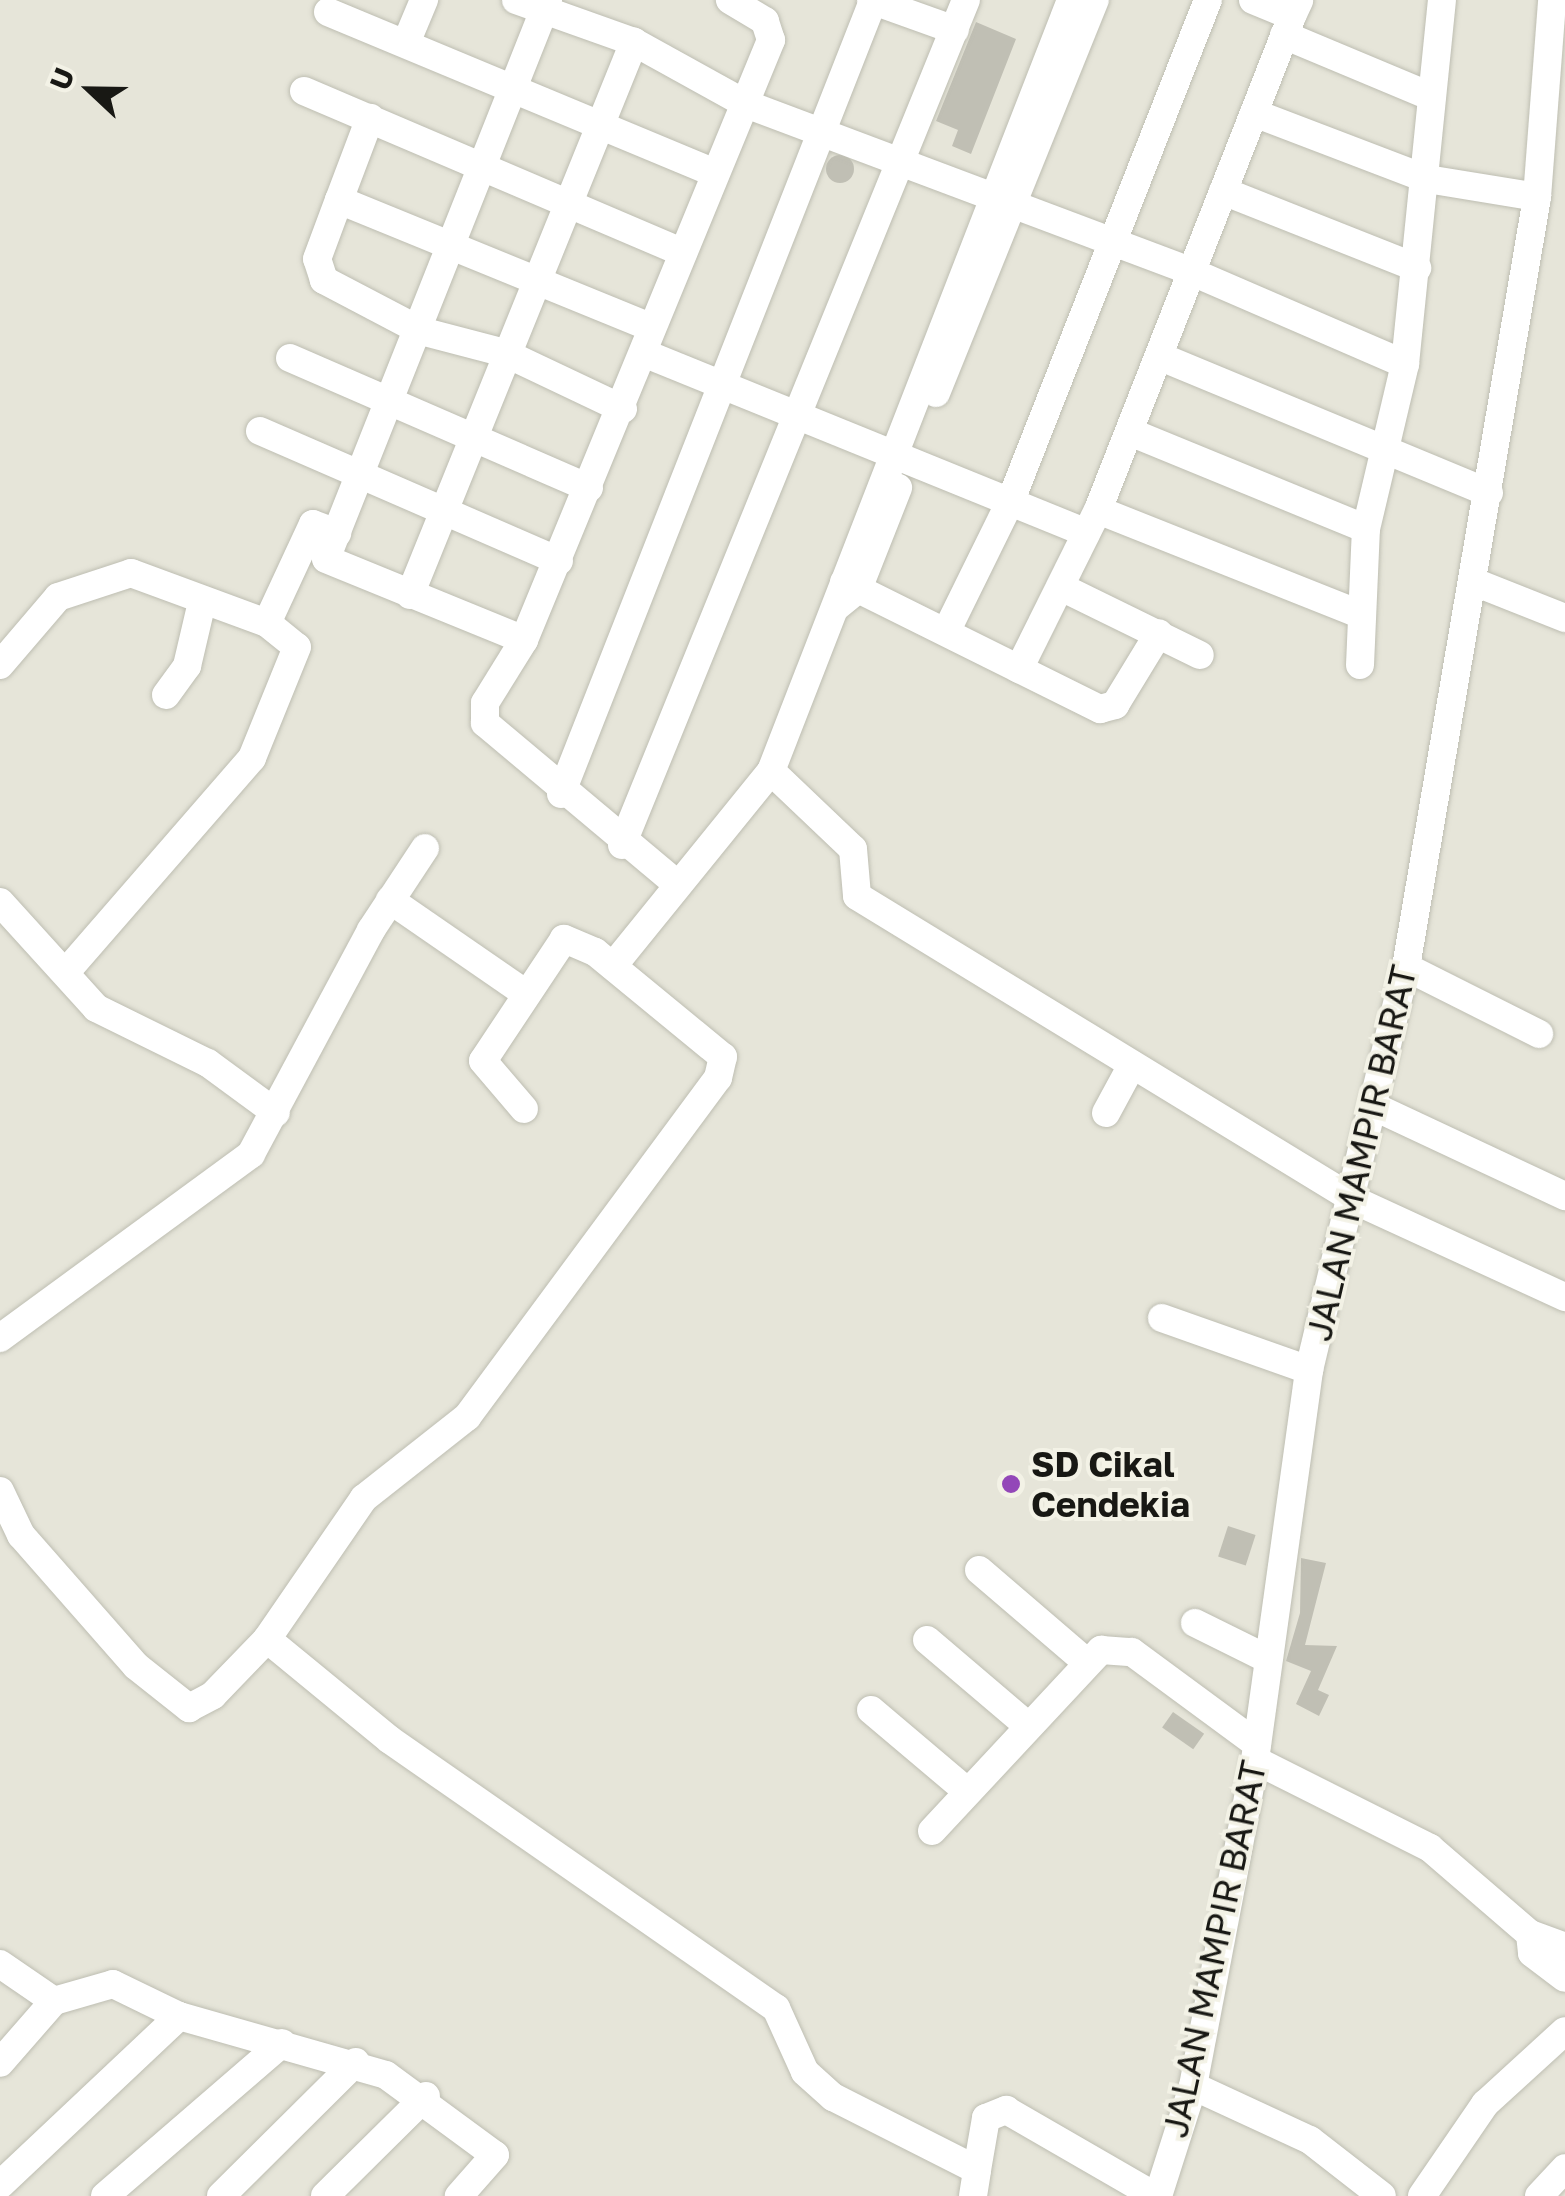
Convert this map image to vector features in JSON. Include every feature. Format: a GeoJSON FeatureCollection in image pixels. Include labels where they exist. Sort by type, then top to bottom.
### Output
{"type":"FeatureCollection","features":[{"type":"Feature","properties":{"kind":"street"},"geometry":{"type":"LineString","coordinates":[[406,43],[424,0]]}},
{"type":"Feature","properties":{"kind":"street"},"geometry":{"type":"LineString","coordinates":[[516,0],[546,6],[634,42],[746,104],[822,128],[904,164],[1113,240],[1405,364]]}},
{"type":"Feature","properties":{"kind":"street"},"geometry":{"type":"LineString","coordinates":[[677,884],[561,794],[482,717],[524,640],[624,409],[771,32],[730,0]]}},
{"type":"Feature","properties":{"kind":"street"},"geometry":{"type":"LineString","coordinates":[[622,844],[904,164],[966,0]]}},
{"type":"Feature","properties":{"kind":"street"},"geometry":{"type":"LineString","coordinates":[[613,966],[771,771],[1003,198],[1071,0]]}},
{"type":"Feature","properties":{"kind":"street"},"geometry":{"type":"LineString","coordinates":[[1003,198],[1095,0]]}},
{"type":"Feature","properties":{"kind":"street"},"geometry":{"type":"LineString","coordinates":[[946,630],[1011,500],[1208,0]]}},
{"type":"Feature","properties":{"kind":"street"},"geometry":{"type":"LineString","coordinates":[[1253,0],[1292,17],[1432,97]]}},
{"type":"Feature","properties":{"kind":"street","name":"JALAN MAMPIR BARAT"},"geometry":{"type":"LineString","coordinates":[[1157,2196],[1193,2086],[1256,1752],[1309,1370],[1356,1200],[1406,968],[1536,197],[1556,113],[1552,0]]}},
{"type":"Feature","properties":{"kind":"street"},"geometry":{"type":"LineString","coordinates":[[561,794],[872,1],[955,30]]}},
{"type":"Feature","properties":{"kind":"street"},"geometry":{"type":"LineString","coordinates":[[1360,666],[1366,529],[1405,364],[1417,268],[1427,179],[1435,2]]}},
{"type":"Feature","properties":{"kind":"street"},"geometry":{"type":"LineString","coordinates":[[524,640],[329,564],[337,532],[391,408],[546,6]]}},
{"type":"Feature","properties":{"kind":"street"},"geometry":{"type":"LineString","coordinates":[[328,12],[513,91],[602,120],[715,173]]}},
{"type":"Feature","properties":{"kind":"street"},"geometry":{"type":"LineString","coordinates":[[1019,669],[1064,589],[1130,432],[1292,17]]}},
{"type":"Feature","properties":{"kind":"street"},"geometry":{"type":"LineString","coordinates":[[410,595],[634,42]]}},
{"type":"Feature","properties":{"kind":"street"},"geometry":{"type":"LineString","coordinates":[[304,92],[370,118],[482,173],[568,204],[683,254]]}},
{"type":"Feature","properties":{"kind":"street"},"geometry":{"type":"LineString","coordinates":[[1254,113],[1427,179],[1536,197]]}},
{"type":"Feature","properties":{"kind":"street"},"geometry":{"type":"LineString","coordinates":[[370,118],[318,270],[421,330],[505,353],[624,409]]}},
{"type":"Feature","properties":{"kind":"street"},"geometry":{"type":"LineString","coordinates":[[1223,191],[1417,268]]}},
{"type":"Feature","properties":{"kind":"street"},"geometry":{"type":"LineString","coordinates":[[340,200],[452,252],[535,279],[720,382],[901,456],[1011,500],[1092,522],[1360,614]]}},
{"type":"Feature","properties":{"kind":"street"},"geometry":{"type":"LineString","coordinates":[[1161,356],[1382,451],[1489,492]]}},
{"type":"Feature","properties":{"kind":"street"},"geometry":{"type":"LineString","coordinates":[[290,358],[391,408],[474,432],[589,488]]}},
{"type":"Feature","properties":{"kind":"street"},"geometry":{"type":"LineString","coordinates":[[260,431],[360,482],[444,508],[558,562]]}},
{"type":"Feature","properties":{"kind":"street"},"geometry":{"type":"LineString","coordinates":[[1130,432],[1366,529]]}},
{"type":"Feature","properties":{"kind":"street"},"geometry":{"type":"LineString","coordinates":[[268,623],[312,524],[337,532]]}},
{"type":"Feature","properties":{"kind":"street"},"geometry":{"type":"LineString","coordinates":[[0,665],[58,597],[101,575],[131,573],[268,623],[294,641],[296,653],[252,758],[66,972]]}},
{"type":"Feature","properties":{"kind":"street"},"geometry":{"type":"LineString","coordinates":[[1474,582],[1565,618]]}},
{"type":"Feature","properties":{"kind":"street"},"geometry":{"type":"LineString","coordinates":[[1064,589],[1200,654]]}},
{"type":"Feature","properties":{"kind":"street"},"geometry":{"type":"LineString","coordinates":[[844,592],[946,630],[1107,710],[1159,633]]}},
{"type":"Feature","properties":{"kind":"street"},"geometry":{"type":"LineString","coordinates":[[166,695],[187,666],[202,602]]}},
{"type":"Feature","properties":{"kind":"street"},"geometry":{"type":"LineString","coordinates":[[771,771],[853,849],[857,896],[1356,1200],[1565,1297]]}},
{"type":"Feature","properties":{"kind":"street"},"geometry":{"type":"LineString","coordinates":[[0,1338],[251,1154],[390,900],[426,848]]}},
{"type":"Feature","properties":{"kind":"street"},"geometry":{"type":"LineString","coordinates":[[390,900],[522,991]]}},
{"type":"Feature","properties":{"kind":"street"},"geometry":{"type":"LineString","coordinates":[[0,902],[96,1008],[208,1064],[276,1112]]}},
{"type":"Feature","properties":{"kind":"street"},"geometry":{"type":"LineString","coordinates":[[0,1491],[21,1535],[178,1704],[189,1708],[214,1695],[267,1638],[364,1498],[467,1417],[723,1067],[710,1041],[613,966],[564,939],[522,991],[483,1061],[524,1109]]}},
{"type":"Feature","properties":{"kind":"street"},"geometry":{"type":"LineString","coordinates":[[1406,968],[1539,1034]]}},
{"type":"Feature","properties":{"kind":"street"},"geometry":{"type":"LineString","coordinates":[[1106,1113],[1132,1065]]}},
{"type":"Feature","properties":{"kind":"street"},"geometry":{"type":"LineString","coordinates":[[1377,1108],[1565,1196]]}},
{"type":"Feature","properties":{"kind":"street"},"geometry":{"type":"LineString","coordinates":[[1162,1318],[1309,1370]]}},
{"type":"Feature","properties":{"kind":"street"},"geometry":{"type":"LineString","coordinates":[[979,1570],[1085,1661]]}},
{"type":"Feature","properties":{"kind":"street"},"geometry":{"type":"LineString","coordinates":[[1195,1623],[1268,1659]]}},
{"type":"Feature","properties":{"kind":"street"},"geometry":{"type":"LineString","coordinates":[[267,1638],[390,1740],[776,2008],[818,2085],[975,2183],[986,2118],[998,2108],[1157,2196]]}},
{"type":"Feature","properties":{"kind":"street"},"geometry":{"type":"LineString","coordinates":[[927,1640],[1027,1725]]}},
{"type":"Feature","properties":{"kind":"street"},"geometry":{"type":"LineString","coordinates":[[932,1831],[1085,1661],[1101,1650],[1132,1652],[1256,1752],[1430,1848],[1530,1934],[1565,1948]]}},
{"type":"Feature","properties":{"kind":"street"},"geometry":{"type":"LineString","coordinates":[[871,1710],[967,1791]]}},
{"type":"Feature","properties":{"kind":"street"},"geometry":{"type":"LineString","coordinates":[[1530,1934],[1532,1953],[1565,1978]]}},
{"type":"Feature","properties":{"kind":"street"},"geometry":{"type":"LineString","coordinates":[[0,1964],[54,2001]]}},
{"type":"Feature","properties":{"kind":"street"},"geometry":{"type":"LineString","coordinates":[[0,2063],[54,2001],[106,1982],[179,2016],[356,2062],[426,2096],[497,2158],[459,2196]]}},
{"type":"Feature","properties":{"kind":"street"},"geometry":{"type":"LineString","coordinates":[[27,2196],[1,2184],[179,2016]]}},
{"type":"Feature","properties":{"kind":"street"},"geometry":{"type":"LineString","coordinates":[[1422,2196],[1485,2104],[1565,2031]]}},
{"type":"Feature","properties":{"kind":"street"},"geometry":{"type":"LineString","coordinates":[[105,2196],[282,2042]]}},
{"type":"Feature","properties":{"kind":"street"},"geometry":{"type":"LineString","coordinates":[[221,2196],[356,2062]]}},
{"type":"Feature","properties":{"kind":"street"},"geometry":{"type":"LineString","coordinates":[[1193,2086],[1310,2140],[1382,2196]]}},
{"type":"Feature","properties":{"kind":"street"},"geometry":{"type":"LineString","coordinates":[[325,2196],[426,2096]]}},
{"type":"Feature","properties":{"kind":"street"},"geometry":{"type":"LineString","coordinates":[[1538,2196],[1565,2168]]}},
{"type":"Feature","properties":{"kind":"building"},"geometry":{"type":"Polygon","coordinates":[[[976,22],[1016,39],[971,154],[952,146],[958,130],[936,121],[976,22]]]}},
{"type":"Feature","properties":{"kind":"building"},"geometry":{"type":"Polygon","coordinates":[[[840,155],[850,159],[854,169],[850,179],[840,183],[830,179],[826,169],[830,159],[840,155]]]}},
{"type":"Feature","properties":{"kind":"building"},"geometry":{"type":"Polygon","coordinates":[[[1228,1526],[1256,1535],[1246,1565],[1218,1556],[1228,1526]]]}},
{"type":"Feature","properties":{"kind":"building"},"geometry":{"type":"Polygon","coordinates":[[[1301,1558],[1326,1563],[1305,1645],[1337,1646],[1318,1690],[1329,1695],[1319,1716],[1296,1704],[1311,1671],[1286,1661],[1300,1613],[1301,1558]]]}},
{"type":"Feature","properties":{"kind":"building"},"geometry":{"type":"Polygon","coordinates":[[[1173,1712],[1204,1734],[1193,1749],[1162,1728],[1173,1712]]]}},
{"type":"Feature","properties":{"kind":"place","name":"SD Cikal Cendekia"},"geometry":{"type":"Point","coordinates":[1011,1484]}}]}
